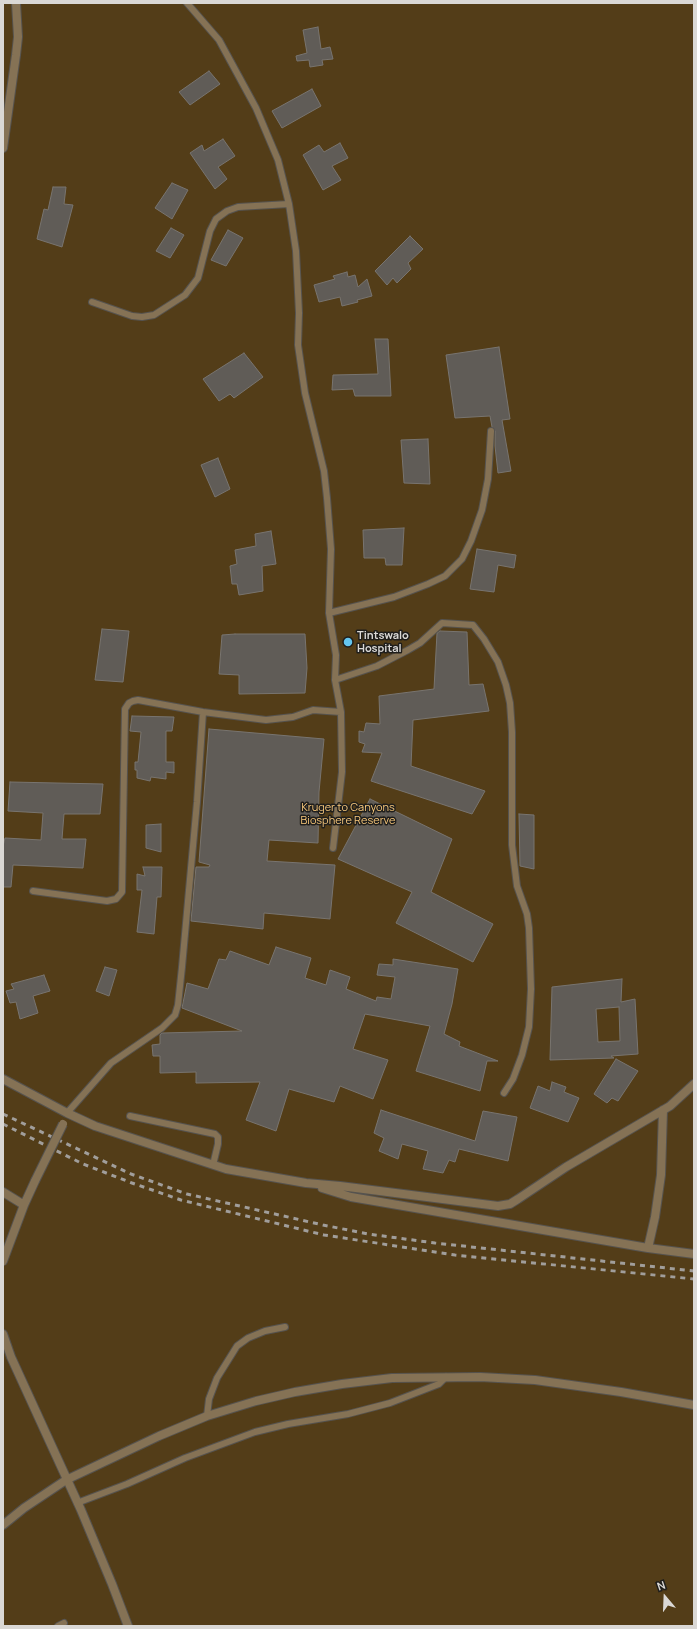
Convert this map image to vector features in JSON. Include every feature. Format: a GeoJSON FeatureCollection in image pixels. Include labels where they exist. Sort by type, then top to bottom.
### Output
{"type":"FeatureCollection","features":[{"type":"Feature","properties":{"kind":"street"},"geometry":{"type":"LineString","coordinates":[[3,148],[18,37],[16,3]]}},
{"type":"Feature","properties":{"kind":"street"},"geometry":{"type":"LineString","coordinates":[[3,1079],[67,1114],[95,1126],[213,1165],[256,1175],[306,1183],[498,1206],[510,1204],[566,1167],[663,1110],[680,1098],[694,1084]]}},
{"type":"Feature","properties":{"kind":"street"},"geometry":{"type":"LineString","coordinates":[[648,1248],[655,1217],[661,1175],[663,1110]]}},
{"type":"Feature","properties":{"kind":"street"},"geometry":{"type":"LineString","coordinates":[[3,1261],[24,1205],[67,1114]]}},
{"type":"Feature","properties":{"kind":"street"},"geometry":{"type":"LineString","coordinates":[[306,1183],[351,1197],[648,1248],[694,1254]]}},
{"type":"Feature","properties":{"kind":"street"},"geometry":{"type":"LineString","coordinates":[[3,1193],[24,1205]]}},
{"type":"Feature","properties":{"kind":"street"},"geometry":{"type":"LineString","coordinates":[[3,1334],[11,1357],[112,1584],[128,1626]]}},
{"type":"Feature","properties":{"kind":"street"},"geometry":{"type":"LineString","coordinates":[[3,1525],[24,1508],[66,1480],[159,1436],[206,1416],[287,1394],[342,1384],[392,1378],[446,1377],[535,1380],[621,1392],[694,1405]]}},
{"type":"Feature","properties":{"kind":"lane"},"geometry":{"type":"LineString","coordinates":[[186,3],[219,40],[256,108],[278,160],[289,204],[296,259],[299,313],[298,345],[305,393],[324,471],[331,549],[329,613],[336,655],[335,680],[341,712],[342,772],[333,848]]}},
{"type":"Feature","properties":{"kind":"lane"},"geometry":{"type":"LineString","coordinates":[[92,302],[132,316],[142,317],[154,314],[185,295],[198,278],[210,231],[216,219],[227,211],[238,207],[289,204]]}},
{"type":"Feature","properties":{"kind":"lane"},"geometry":{"type":"LineString","coordinates":[[329,613],[394,597],[428,584],[445,576],[462,560],[471,541],[482,510],[488,478],[491,432]]}},
{"type":"Feature","properties":{"kind":"lane"},"geometry":{"type":"LineString","coordinates":[[335,680],[377,666],[420,644],[442,623],[473,625],[484,639],[488,649],[498,662],[506,685],[510,703],[512,732],[512,845],[517,886],[527,914],[530,928],[531,989],[529,1027],[522,1055],[513,1079],[504,1093]]}},
{"type":"Feature","properties":{"kind":"lane"},"geometry":{"type":"LineString","coordinates":[[33,891],[107,901],[116,899],[122,892],[125,709],[129,704],[138,700],[203,712],[266,720],[293,717],[313,710],[341,712]]}},
{"type":"Feature","properties":{"kind":"lane"},"geometry":{"type":"LineString","coordinates":[[67,1114],[100,1073],[111,1063],[162,1028],[175,1015],[178,1005],[182,967],[203,712]]}},
{"type":"Feature","properties":{"kind":"lane"},"geometry":{"type":"LineString","coordinates":[[130,1116],[215,1134],[218,1137],[218,1144],[213,1165]]}},
{"type":"Feature","properties":{"kind":"lane"},"geometry":{"type":"LineString","coordinates":[[206,1416],[209,1399],[217,1378],[237,1346],[248,1338],[265,1331],[285,1327]]}},
{"type":"Feature","properties":{"kind":"lane"},"geometry":{"type":"LineString","coordinates":[[77,1503],[127,1484],[185,1458],[255,1432],[288,1424],[348,1414],[384,1405],[439,1384],[446,1377]]}},
{"type":"Feature","properties":{"kind":"lane"},"geometry":{"type":"LineString","coordinates":[[58,1626],[64,1623]]}},
{"type":"Feature","properties":{"kind":"green space","name":"Kruger to Canyons Biosphere Reserve"},"geometry":{"type":"Polygon","coordinates":[[[3,3],[694,3],[694,1626],[3,1626],[3,3]]]}},
{"type":"Feature","properties":{"kind":"building"},"geometry":{"type":"Polygon","coordinates":[[[318,27],[321,49],[330,47],[333,59],[322,60],[323,65],[310,67],[309,60],[297,61],[296,56],[307,53],[303,30],[318,27]]]}},
{"type":"Feature","properties":{"kind":"building"},"geometry":{"type":"Polygon","coordinates":[[[209,71],[220,84],[190,105],[179,92],[209,71]]]}},
{"type":"Feature","properties":{"kind":"building"},"geometry":{"type":"Polygon","coordinates":[[[312,89],[321,106],[282,128],[272,111],[312,89]]]}},
{"type":"Feature","properties":{"kind":"building"},"geometry":{"type":"Polygon","coordinates":[[[223,139],[235,156],[218,167],[227,179],[215,189],[190,153],[202,145],[204,151],[223,139]]]}},
{"type":"Feature","properties":{"kind":"building"},"geometry":{"type":"Polygon","coordinates":[[[340,143],[348,158],[332,166],[341,180],[323,190],[303,155],[319,145],[324,152],[340,143]]]}},
{"type":"Feature","properties":{"kind":"building"},"geometry":{"type":"Polygon","coordinates":[[[172,183],[188,190],[172,219],[155,208],[172,183]]]}},
{"type":"Feature","properties":{"kind":"building"},"geometry":{"type":"Polygon","coordinates":[[[53,187],[66,187],[64,204],[73,205],[62,247],[37,239],[44,209],[48,210],[53,187]]]}},
{"type":"Feature","properties":{"kind":"building"},"geometry":{"type":"Polygon","coordinates":[[[171,228],[184,235],[170,258],[156,251],[171,228]]]}},
{"type":"Feature","properties":{"kind":"building"},"geometry":{"type":"Polygon","coordinates":[[[228,230],[243,238],[226,266],[211,260],[228,230]]]}},
{"type":"Feature","properties":{"kind":"building"},"geometry":{"type":"Polygon","coordinates":[[[410,236],[423,249],[408,263],[411,269],[397,283],[393,278],[387,285],[375,271],[410,236]]]}},
{"type":"Feature","properties":{"kind":"building"},"geometry":{"type":"Polygon","coordinates":[[[347,272],[348,277],[355,275],[358,287],[367,279],[372,296],[357,300],[358,302],[342,306],[340,297],[319,302],[314,285],[335,279],[333,276],[347,272]]]}},
{"type":"Feature","properties":{"kind":"building"},"geometry":{"type":"Polygon","coordinates":[[[375,339],[388,339],[391,396],[355,396],[353,389],[332,390],[333,375],[378,374],[375,339]]]}},
{"type":"Feature","properties":{"kind":"building"},"geometry":{"type":"Polygon","coordinates":[[[499,347],[510,419],[502,420],[511,471],[498,473],[495,431],[492,427],[490,416],[455,418],[446,355],[499,347]]]}},
{"type":"Feature","properties":{"kind":"building"},"geometry":{"type":"Polygon","coordinates":[[[244,353],[263,377],[234,398],[230,394],[219,401],[203,379],[244,353]]]}},
{"type":"Feature","properties":{"kind":"building"},"geometry":{"type":"Polygon","coordinates":[[[428,439],[430,484],[404,483],[401,440],[428,439]]]}},
{"type":"Feature","properties":{"kind":"building"},"geometry":{"type":"Polygon","coordinates":[[[218,458],[230,489],[215,497],[201,465],[218,458]]]}},
{"type":"Feature","properties":{"kind":"building"},"geometry":{"type":"Polygon","coordinates":[[[404,528],[402,565],[386,565],[385,558],[364,558],[363,530],[404,528]]]}},
{"type":"Feature","properties":{"kind":"building"},"geometry":{"type":"Polygon","coordinates":[[[271,531],[276,564],[262,566],[263,591],[239,595],[237,584],[232,584],[230,566],[237,564],[235,550],[256,546],[255,534],[271,531]]]}},
{"type":"Feature","properties":{"kind":"building"},"geometry":{"type":"Polygon","coordinates":[[[477,549],[516,555],[514,568],[498,565],[494,592],[470,589],[477,549]]]}},
{"type":"Feature","properties":{"kind":"building"},"geometry":{"type":"Polygon","coordinates":[[[102,629],[129,631],[123,682],[95,680],[102,629]]]}},
{"type":"Feature","properties":{"kind":"building"},"geometry":{"type":"Polygon","coordinates":[[[440,631],[467,632],[469,685],[483,684],[489,711],[413,720],[411,766],[485,791],[472,814],[371,781],[382,753],[362,752],[365,744],[359,742],[359,731],[364,732],[366,723],[380,724],[379,696],[434,689],[437,633],[440,631]]]}},
{"type":"Feature","properties":{"kind":"building"},"geometry":{"type":"Polygon","coordinates":[[[305,634],[307,668],[305,693],[239,694],[239,675],[219,674],[222,635],[305,634]]]}},
{"type":"Feature","properties":{"kind":"building"},"geometry":{"type":"Polygon","coordinates":[[[132,716],[174,717],[172,731],[166,731],[166,762],[174,762],[174,773],[166,772],[166,779],[151,777],[150,781],[137,778],[135,762],[138,762],[141,732],[130,731],[132,716]]]}},
{"type":"Feature","properties":{"kind":"building"},"geometry":{"type":"Polygon","coordinates":[[[209,729],[324,739],[319,792],[318,843],[269,840],[267,861],[335,865],[330,919],[264,913],[263,929],[191,921],[196,867],[209,867],[210,865],[199,862],[209,729]]]}},
{"type":"Feature","properties":{"kind":"building"},"geometry":{"type":"Polygon","coordinates":[[[10,782],[103,784],[100,814],[64,814],[62,839],[86,839],[83,868],[13,865],[11,887],[3,887],[3,846],[5,838],[41,840],[43,813],[8,811],[10,782]]]}},
{"type":"Feature","properties":{"kind":"building"},"geometry":{"type":"Polygon","coordinates":[[[370,799],[452,839],[431,892],[493,924],[473,962],[396,923],[412,892],[338,859],[370,799]]]}},
{"type":"Feature","properties":{"kind":"building"},"geometry":{"type":"Polygon","coordinates":[[[519,814],[534,815],[534,869],[520,866],[519,814]]]}},
{"type":"Feature","properties":{"kind":"building"},"geometry":{"type":"Polygon","coordinates":[[[161,824],[161,852],[146,848],[146,825],[161,824]]]}},
{"type":"Feature","properties":{"kind":"building"},"geometry":{"type":"Polygon","coordinates":[[[143,867],[162,867],[161,897],[157,897],[154,934],[137,932],[142,890],[137,890],[137,874],[145,876],[143,867]]]}},
{"type":"Feature","properties":{"kind":"building"},"geometry":{"type":"Polygon","coordinates":[[[276,947],[311,958],[305,978],[326,985],[330,970],[350,977],[346,989],[376,1001],[377,997],[391,999],[395,977],[377,975],[379,964],[393,965],[393,959],[458,969],[452,1004],[444,1034],[460,1042],[459,1046],[498,1061],[487,1061],[480,1091],[416,1071],[430,1026],[365,1014],[353,1049],[388,1060],[373,1099],[340,1086],[334,1102],[289,1089],[276,1131],[246,1120],[260,1082],[196,1083],[196,1072],[160,1073],[160,1056],[153,1056],[152,1045],[160,1044],[160,1035],[162,1033],[242,1031],[182,1008],[187,983],[208,989],[219,959],[226,960],[230,951],[269,965],[276,947]]]}},
{"type":"Feature","properties":{"kind":"building"},"geometry":{"type":"Polygon","coordinates":[[[105,967],[117,970],[109,996],[96,991],[105,967]]]}},
{"type":"Feature","properties":{"kind":"building"},"geometry":{"type":"Polygon","coordinates":[[[44,975],[50,991],[33,996],[38,1013],[20,1019],[16,1002],[10,1003],[6,991],[14,989],[11,984],[44,975]]]}},
{"type":"Feature","properties":{"kind":"building"},"geometry":{"type":"Polygon","coordinates":[[[622,979],[621,1002],[635,999],[638,1054],[611,1056],[614,1058],[550,1060],[552,987],[622,979]],[[619,1007],[596,1009],[598,1042],[620,1041],[619,1007]]]}},
{"type":"Feature","properties":{"kind":"building"},"geometry":{"type":"Polygon","coordinates":[[[616,1059],[638,1071],[618,1101],[612,1098],[607,1103],[594,1094],[616,1059]]]}},
{"type":"Feature","properties":{"kind":"building"},"geometry":{"type":"Polygon","coordinates":[[[552,1082],[566,1087],[564,1092],[579,1098],[568,1122],[530,1108],[538,1086],[550,1091],[552,1082]]]}},
{"type":"Feature","properties":{"kind":"building"},"geometry":{"type":"Polygon","coordinates":[[[381,1110],[475,1141],[483,1111],[517,1117],[508,1161],[459,1149],[455,1162],[449,1160],[443,1173],[423,1169],[428,1151],[402,1144],[398,1159],[379,1151],[384,1138],[374,1133],[381,1110]]]}},
{"type":"Feature","properties":{"kind":"railway"},"geometry":{"type":"LineString","coordinates":[[3,1114],[131,1174],[187,1194],[323,1225],[368,1234],[435,1243],[694,1271]]}},
{"type":"Feature","properties":{"kind":"railway"},"geometry":{"type":"LineString","coordinates":[[3,1124],[83,1164],[181,1200],[324,1235],[455,1255],[694,1279]]}},
{"type":"Feature","properties":{"kind":"place","name":"Tintswalo Hospital"},"geometry":{"type":"Point","coordinates":[348,642]}}]}
